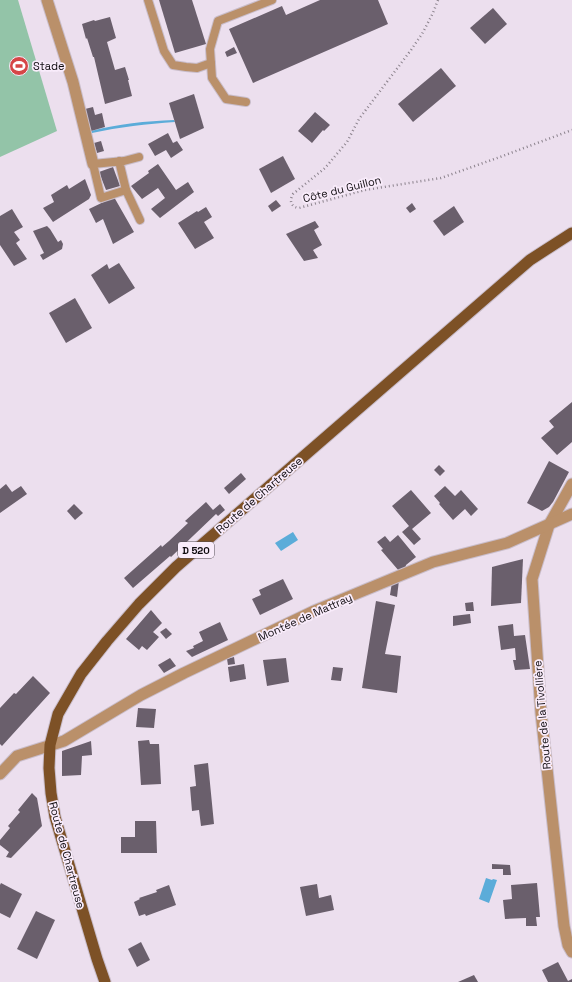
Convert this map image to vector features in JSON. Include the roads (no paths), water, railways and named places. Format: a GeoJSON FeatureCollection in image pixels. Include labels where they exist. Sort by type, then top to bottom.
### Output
{"type":"FeatureCollection","features":[{"type":"Feature","properties":{"kind":"main road","name":"Route de Chartreuse"},"geometry":{"type":"LineString","coordinates":[[105,982],[96,959],[55,817],[50,787],[50,745],[58,714],[81,674],[139,604],[176,567],[530,260],[572,233]]}},
{"type":"Feature","properties":{"kind":"street"},"geometry":{"type":"LineString","coordinates":[[47,0],[73,82],[93,164]]}},
{"type":"Feature","properties":{"kind":"street","name":"Route de la Tivollière"},"geometry":{"type":"LineString","coordinates":[[572,484],[549,525],[532,579],[541,713],[564,926],[568,945],[572,952]]}},
{"type":"Feature","properties":{"kind":"street","name":"Montée de Mattray"},"geometry":{"type":"LineString","coordinates":[[0,774],[17,756],[64,742],[141,695],[314,611],[433,562],[507,543],[572,514]]}},
{"type":"Feature","properties":{"kind":"lane"},"geometry":{"type":"LineString","coordinates":[[148,0],[164,52],[173,65],[186,68],[197,68],[211,63]]}},
{"type":"Feature","properties":{"kind":"lane"},"geometry":{"type":"LineString","coordinates":[[246,102],[226,99],[212,78],[210,49],[218,21],[272,0]]}},
{"type":"Feature","properties":{"kind":"lane"},"geometry":{"type":"LineString","coordinates":[[126,190],[101,198],[93,164],[124,161],[139,157]]}},
{"type":"Feature","properties":{"kind":"lane"},"geometry":{"type":"LineString","coordinates":[[119,161],[126,190],[140,220]]}},
{"type":"Feature","properties":{"kind":"water"},"geometry":{"type":"Polygon","coordinates":[[[174,120],[175,122],[133,126],[92,133],[91,131],[132,123],[174,120]]]}},
{"type":"Feature","properties":{"kind":"water"},"geometry":{"type":"Polygon","coordinates":[[[293,532],[298,540],[281,551],[275,543],[293,532]]]}},
{"type":"Feature","properties":{"kind":"water"},"geometry":{"type":"Polygon","coordinates":[[[486,878],[497,880],[489,903],[479,899],[486,878]]]}},
{"type":"Feature","properties":{"kind":"place","name":"Stade"},"geometry":{"type":"Point","coordinates":[19,66]}}]}
